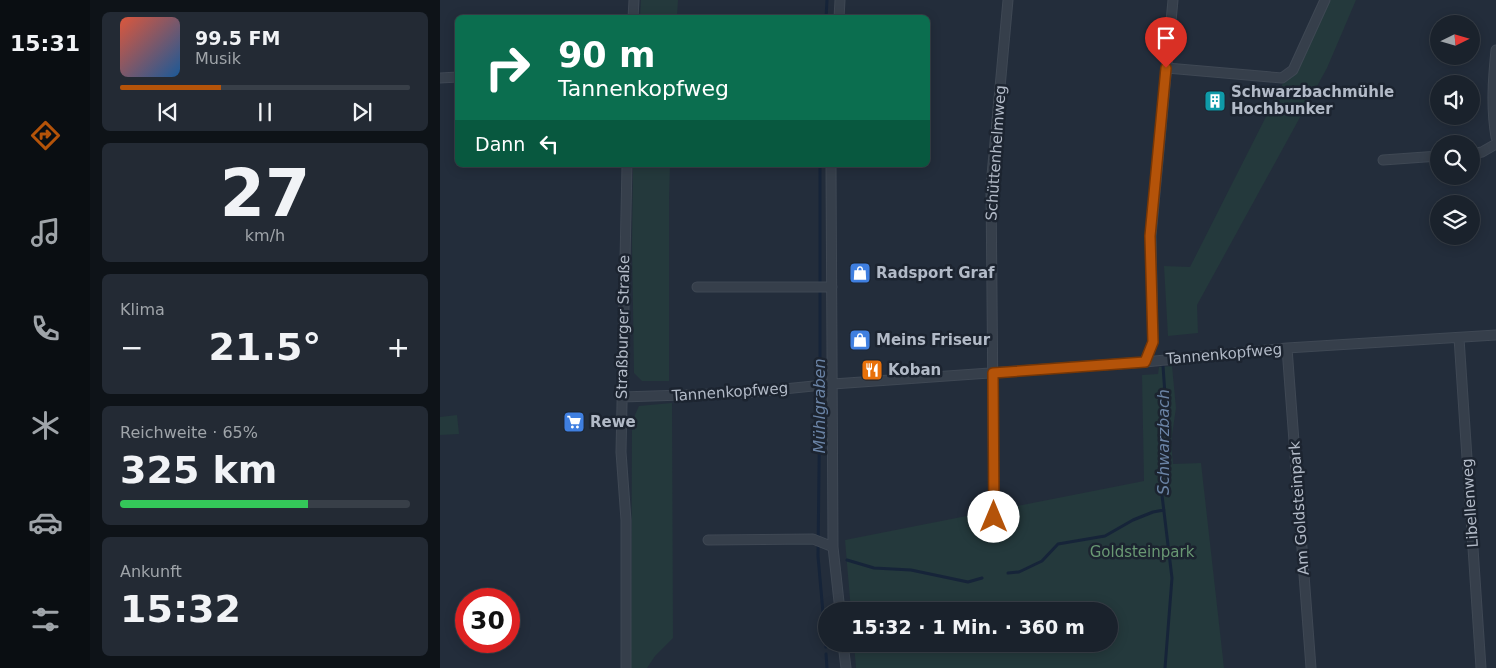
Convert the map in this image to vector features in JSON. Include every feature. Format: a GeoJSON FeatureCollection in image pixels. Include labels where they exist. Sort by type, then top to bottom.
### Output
{"type":"FeatureCollection","features":[{"type":"Feature","properties":{"kind":"street"},"geometry":{"type":"LineString","coordinates":[[633,15],[634,0]]}},
{"type":"Feature","properties":{"kind":"street"},"geometry":{"type":"LineString","coordinates":[[839,15],[840,0]]}},
{"type":"Feature","properties":{"kind":"street","name":"Schüttenhelmweg"},"geometry":{"type":"LineString","coordinates":[[994,517],[991,186],[1008,0]]}},
{"type":"Feature","properties":{"kind":"street"},"geometry":{"type":"LineString","coordinates":[[1145,362],[1153,342],[1150,236],[1173,0]]}},
{"type":"Feature","properties":{"kind":"street"},"geometry":{"type":"LineString","coordinates":[[1166,68],[1282,78],[1293,70],[1325,0]]}},
{"type":"Feature","properties":{"kind":"street"},"geometry":{"type":"LineString","coordinates":[[1496,50],[1492,108],[1496,137]]}},
{"type":"Feature","properties":{"kind":"street"},"geometry":{"type":"LineString","coordinates":[[440,78],[455,77]]}},
{"type":"Feature","properties":{"kind":"street"},"geometry":{"type":"LineString","coordinates":[[1480,152],[1496,144]]}},
{"type":"Feature","properties":{"kind":"street"},"geometry":{"type":"LineString","coordinates":[[1383,160],[1430,157]]}},
{"type":"Feature","properties":{"kind":"street","name":"Straßburger Straße"},"geometry":{"type":"LineString","coordinates":[[626,668],[626,520],[621,452],[627,167]]}},
{"type":"Feature","properties":{"kind":"street"},"geometry":{"type":"LineString","coordinates":[[831,167],[829,286],[833,384],[833,547],[839,602]]}},
{"type":"Feature","properties":{"kind":"street"},"geometry":{"type":"LineString","coordinates":[[697,287],[829,286]]}},
{"type":"Feature","properties":{"kind":"street","name":"Tannenkopfweg"},"geometry":{"type":"LineString","coordinates":[[622,397],[744,393],[833,384],[1145,362],[1288,348],[1496,335]]}},
{"type":"Feature","properties":{"kind":"street","name":"Libellenweg"},"geometry":{"type":"LineString","coordinates":[[1459,338],[1481,668]]}},
{"type":"Feature","properties":{"kind":"street","name":"Am Goldsteinpark"},"geometry":{"type":"LineString","coordinates":[[1288,348],[1312,668]]}},
{"type":"Feature","properties":{"kind":"street"},"geometry":{"type":"LineString","coordinates":[[708,540],[812,539],[833,547]]}},
{"type":"Feature","properties":{"kind":"street"},"geometry":{"type":"LineString","coordinates":[[844,652],[846,668]]}},
{"type":"Feature","properties":{"kind":"green space"},"geometry":{"type":"Polygon","coordinates":[[[641,0],[678,0],[677,15],[640,15],[641,0]]]}},
{"type":"Feature","properties":{"kind":"green space"},"geometry":{"type":"Polygon","coordinates":[[[1325,0],[1356,0],[1327,68],[1197,305],[1198,333],[1168,336],[1164,266],[1190,267],[1325,0]]]}},
{"type":"Feature","properties":{"kind":"green space"},"geometry":{"type":"Polygon","coordinates":[[[633,167],[670,167],[669,381],[642,381],[634,373],[633,167]]]}},
{"type":"Feature","properties":{"kind":"green space","name":"Goldsteinpark"},"geometry":{"type":"Polygon","coordinates":[[[1172,366],[1176,408],[1171,442],[1173,464],[1201,463],[1224,668],[856,668],[855,652],[1118,652],[1118,602],[850,602],[845,540],[1144,481],[1142,375],[1158,374],[1159,367],[1172,366]]]}},
{"type":"Feature","properties":{"kind":"green space"},"geometry":{"type":"Polygon","coordinates":[[[672,403],[673,638],[655,656],[647,668],[631,668],[632,430],[635,430],[635,415],[639,406],[672,403]]]}},
{"type":"Feature","properties":{"kind":"green space"},"geometry":{"type":"Polygon","coordinates":[[[457,415],[459,434],[440,435],[440,417],[457,415]]]}},
{"type":"Feature","properties":{"kind":"waterway","name":"Mühlgraben"},"geometry":{"type":"LineString","coordinates":[[826,15],[827,0]]}},
{"type":"Feature","properties":{"kind":"waterway","name":"Mühlgraben"},"geometry":{"type":"LineString","coordinates":[[820,167],[818,556],[822,602]]}},
{"type":"Feature","properties":{"kind":"waterway","name":"Schwarzbach"},"geometry":{"type":"LineString","coordinates":[[1163,366],[1166,409],[1160,442],[1161,487],[1172,578],[1165,668]]}},
{"type":"Feature","properties":{"kind":"waterway"},"geometry":{"type":"LineString","coordinates":[[1008,573],[1019,572],[1042,561],[1058,544],[1105,536],[1133,520],[1164,510]]}},
{"type":"Feature","properties":{"kind":"waterway"},"geometry":{"type":"LineString","coordinates":[[847,560],[874,568],[911,570],[968,582],[982,578]]}},
{"type":"Feature","properties":{"kind":"waterway","name":"Mühlgraben"},"geometry":{"type":"LineString","coordinates":[[826,654],[827,668]]}},
{"type":"Feature","properties":{"kind":"place","name":"Schwarzbachmühle Hochbunker"},"geometry":{"type":"Point","coordinates":[1215,101]}},
{"type":"Feature","properties":{"kind":"place","name":"Radsport Graf"},"geometry":{"type":"Point","coordinates":[860,273]}},
{"type":"Feature","properties":{"kind":"place","name":"Meins Friseur"},"geometry":{"type":"Point","coordinates":[860,340]}},
{"type":"Feature","properties":{"kind":"place","name":"Koban"},"geometry":{"type":"Point","coordinates":[872,370]}},
{"type":"Feature","properties":{"kind":"place","name":"Rewe"},"geometry":{"type":"Point","coordinates":[574,422]}},
{"type":"Feature","properties":{"kind":"route"},"geometry":{"type":"LineString","coordinates":[[994,517],[993,373],[1145,362],[1153,342],[1150,236],[1166,68]]}}]}
